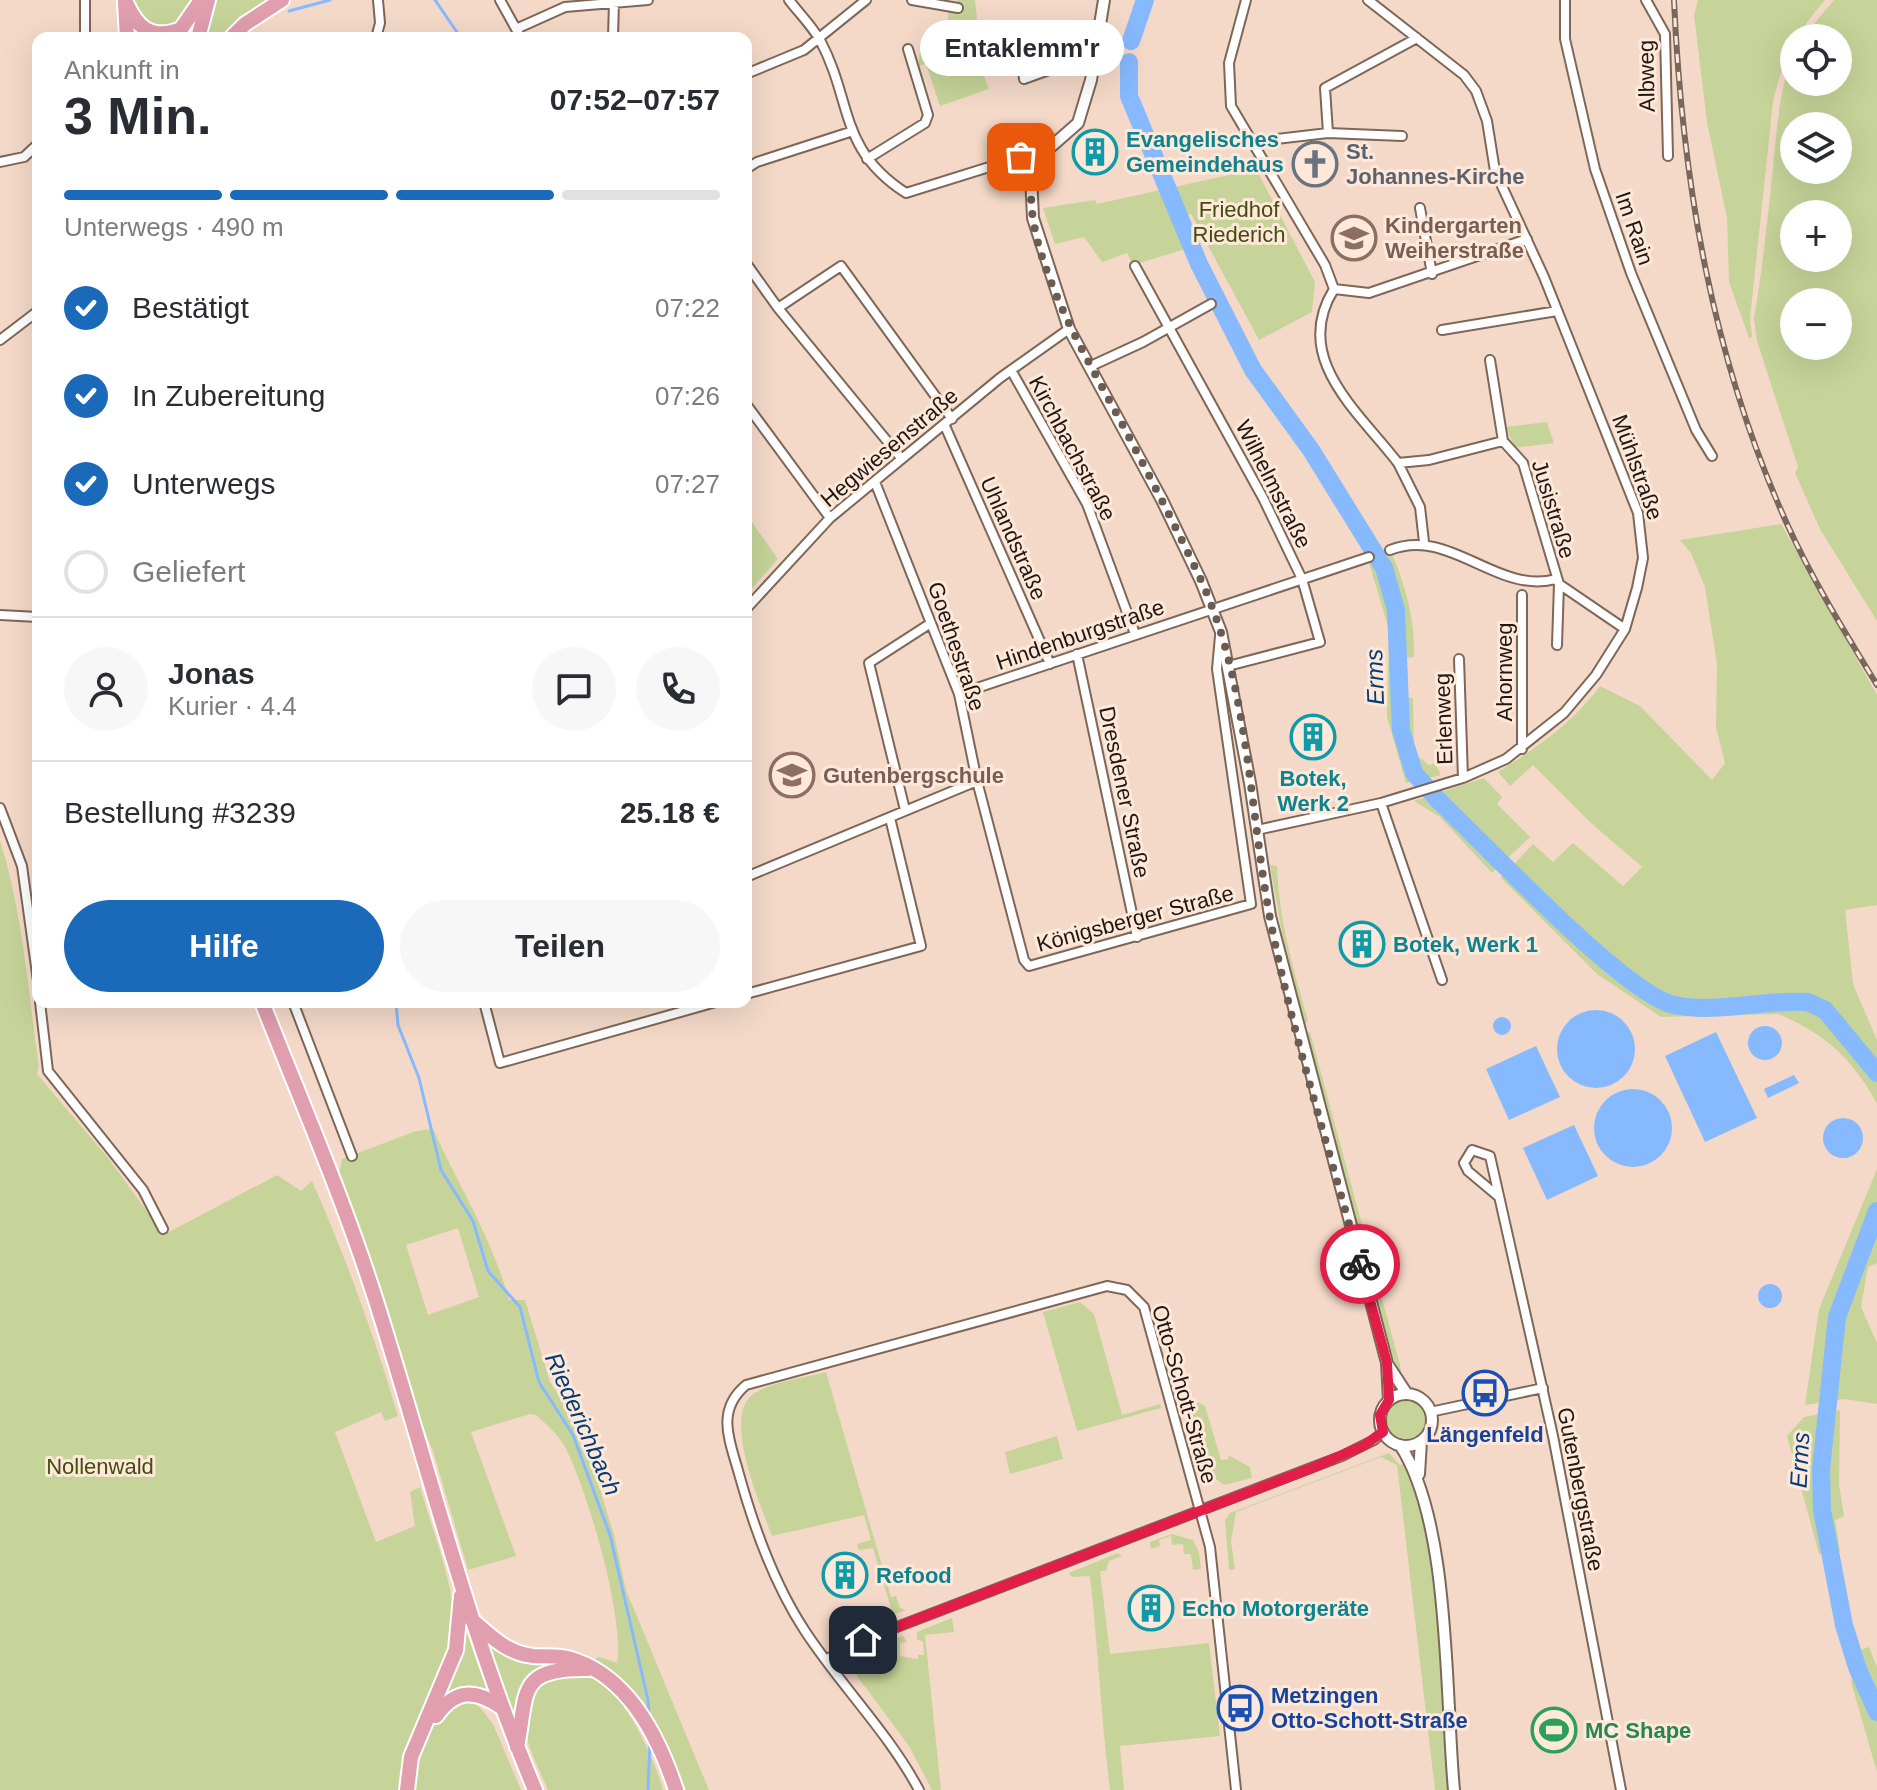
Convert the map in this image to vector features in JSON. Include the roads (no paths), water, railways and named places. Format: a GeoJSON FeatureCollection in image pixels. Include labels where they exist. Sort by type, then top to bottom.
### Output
{"type":"FeatureCollection","features":[{"type":"Feature","properties":{"kind":"highway"},"geometry":{"type":"LineString","coordinates":[[125,0],[139,26],[152,32]]}},
{"type":"Feature","properties":{"kind":"highway"},"geometry":{"type":"LineString","coordinates":[[125,0],[127,32]]}},
{"type":"Feature","properties":{"kind":"highway"},"geometry":{"type":"LineString","coordinates":[[170,32],[181,29],[201,0]]}},
{"type":"Feature","properties":{"kind":"highway"},"geometry":{"type":"LineString","coordinates":[[200,32],[208,0]]}},
{"type":"Feature","properties":{"kind":"highway"},"geometry":{"type":"LineString","coordinates":[[237,32],[282,0]]}},
{"type":"Feature","properties":{"kind":"highway"},"geometry":{"type":"LineString","coordinates":[[264,1008],[327,1165],[376,1301],[461,1590],[501,1707],[535,1790]]}},
{"type":"Feature","properties":{"kind":"highway"},"geometry":{"type":"LineString","coordinates":[[407,1790],[411,1757],[454,1658],[461,1590]]}},
{"type":"Feature","properties":{"kind":"highway"},"geometry":{"type":"LineString","coordinates":[[471,1619],[507,1649],[571,1659],[592,1669],[632,1704],[651,1731],[676,1790]]}},
{"type":"Feature","properties":{"kind":"highway"},"geometry":{"type":"LineString","coordinates":[[517,1748],[522,1699],[529,1686],[559,1669],[592,1669]]}},
{"type":"Feature","properties":{"kind":"highway"},"geometry":{"type":"LineString","coordinates":[[419,1739],[442,1708],[464,1693],[479,1693],[501,1707]]}},
{"type":"Feature","properties":{"kind":"street"},"geometry":{"type":"LineString","coordinates":[[85,0],[85,32]]}},
{"type":"Feature","properties":{"kind":"street"},"geometry":{"type":"LineString","coordinates":[[377,32],[381,13],[378,0]]}},
{"type":"Feature","properties":{"kind":"street"},"geometry":{"type":"LineString","coordinates":[[500,0],[518,32]]}},
{"type":"Feature","properties":{"kind":"street"},"geometry":{"type":"LineString","coordinates":[[516,29],[565,7],[648,0]]}},
{"type":"Feature","properties":{"kind":"street"},"geometry":{"type":"LineString","coordinates":[[789,0],[819,38],[850,132],[882,177],[906,193],[1021,157],[1037,159]]}},
{"type":"Feature","properties":{"kind":"street"},"geometry":{"type":"LineString","coordinates":[[752,72],[804,50],[866,0]]}},
{"type":"Feature","properties":{"kind":"street"},"geometry":{"type":"LineString","coordinates":[[912,0],[958,8]]}},
{"type":"Feature","properties":{"kind":"street"},"geometry":{"type":"LineString","coordinates":[[1104,0],[1093,66],[1078,123],[1037,159],[1031,177],[1033,218],[1069,329],[1162,500],[1213,607],[1221,632],[1270,916],[1387,1363],[1389,1400],[1380,1415],[1383,1432],[1400,1445],[1418,1480]]}},
{"type":"Feature","properties":{"kind":"street"},"geometry":{"type":"LineString","coordinates":[[1246,0],[1230,54],[1228,77],[1231,106],[1325,265],[1334,289],[1320,315],[1318,335],[1325,368],[1398,463],[1420,507],[1424,542]]}},
{"type":"Feature","properties":{"kind":"street","name":"Mühlstraße"},"geometry":{"type":"LineString","coordinates":[[1257,830],[1381,803],[1463,778],[1488,769],[1522,749],[1564,713],[1613,652],[1625,629],[1643,558],[1643,534],[1638,513],[1527,239],[1495,171],[1487,121],[1476,91],[1464,75],[1370,0]]}},
{"type":"Feature","properties":{"kind":"street","name":"Im Rain"},"geometry":{"type":"LineString","coordinates":[[1565,0],[1565,39],[1595,169],[1641,299],[1696,430],[1712,456]]}},
{"type":"Feature","properties":{"kind":"street","name":"Albweg"},"geometry":{"type":"LineString","coordinates":[[1646,0],[1665,34],[1668,156]]}},
{"type":"Feature","properties":{"kind":"street"},"geometry":{"type":"LineString","coordinates":[[613,32],[614,2]]}},
{"type":"Feature","properties":{"kind":"street"},"geometry":{"type":"LineString","coordinates":[[1018,29],[1024,79],[1060,66],[1093,66]]}},
{"type":"Feature","properties":{"kind":"street"},"geometry":{"type":"LineString","coordinates":[[1328,133],[1325,88],[1417,38]]}},
{"type":"Feature","properties":{"kind":"street"},"geometry":{"type":"LineString","coordinates":[[867,159],[925,123],[928,115],[908,49]]}},
{"type":"Feature","properties":{"kind":"street"},"geometry":{"type":"LineString","coordinates":[[752,165],[850,132]]}},
{"type":"Feature","properties":{"kind":"street"},"geometry":{"type":"LineString","coordinates":[[1251,142],[1328,133],[1402,136]]}},
{"type":"Feature","properties":{"kind":"street"},"geometry":{"type":"LineString","coordinates":[[0,162],[24,157],[32,150]]}},
{"type":"Feature","properties":{"kind":"street"},"geometry":{"type":"LineString","coordinates":[[1420,208],[1432,274]]}},
{"type":"Feature","properties":{"kind":"street"},"geometry":{"type":"LineString","coordinates":[[1334,289],[1369,293],[1527,239]]}},
{"type":"Feature","properties":{"kind":"street"},"geometry":{"type":"LineString","coordinates":[[778,308],[841,266],[952,419]]}},
{"type":"Feature","properties":{"kind":"street","name":"Wilhelmstraße"},"geometry":{"type":"LineString","coordinates":[[1135,266],[1263,498],[1302,579],[1320,642],[1228,666]]}},
{"type":"Feature","properties":{"kind":"street"},"geometry":{"type":"LineString","coordinates":[[752,271],[778,308],[901,458]]}},
{"type":"Feature","properties":{"kind":"street"},"geometry":{"type":"LineString","coordinates":[[1091,366],[1170,328],[1211,304]]}},
{"type":"Feature","properties":{"kind":"street"},"geometry":{"type":"LineString","coordinates":[[1442,330],[1557,311]]}},
{"type":"Feature","properties":{"kind":"street"},"geometry":{"type":"LineString","coordinates":[[0,340],[32,316]]}},
{"type":"Feature","properties":{"kind":"street","name":"Hegwiesenstraße"},"geometry":{"type":"LineString","coordinates":[[752,602],[830,518],[1011,370],[1069,329]]}},
{"type":"Feature","properties":{"kind":"street"},"geometry":{"type":"LineString","coordinates":[[1398,463],[1429,460],[1503,441],[1490,360]]}},
{"type":"Feature","properties":{"kind":"street","name":"Kirchbachstraße"},"geometry":{"type":"LineString","coordinates":[[1011,370],[1087,504],[1135,634]]}},
{"type":"Feature","properties":{"kind":"street"},"geometry":{"type":"LineString","coordinates":[[752,412],[830,518]]}},
{"type":"Feature","properties":{"kind":"street","name":"Uhlandstraße"},"geometry":{"type":"LineString","coordinates":[[945,426],[1050,664]]}},
{"type":"Feature","properties":{"kind":"street","name":"Jusistraße"},"geometry":{"type":"LineString","coordinates":[[1503,441],[1523,463],[1557,582],[1625,629]]}},
{"type":"Feature","properties":{"kind":"street","name":"Goethestraße"},"geometry":{"type":"LineString","coordinates":[[875,482],[959,694],[977,781],[1024,960],[1029,966]]}},
{"type":"Feature","properties":{"kind":"street"},"geometry":{"type":"LineString","coordinates":[[1390,550],[1424,542],[1530,583],[1557,582],[1557,645]]}},
{"type":"Feature","properties":{"kind":"street","name":"Wilhelmstraße"},"geometry":{"type":"LineString","coordinates":[[1302,579],[1369,557]]}},
{"type":"Feature","properties":{"kind":"street","name":"Hindenburgstraße"},"geometry":{"type":"LineString","coordinates":[[959,694],[1302,579]]}},
{"type":"Feature","properties":{"kind":"street","name":"Ahornweg"},"geometry":{"type":"LineString","coordinates":[[1522,595],[1522,749]]}},
{"type":"Feature","properties":{"kind":"street"},"geometry":{"type":"LineString","coordinates":[[0,615],[32,617]]}},
{"type":"Feature","properties":{"kind":"street"},"geometry":{"type":"LineString","coordinates":[[905,810],[869,663],[931,623]]}},
{"type":"Feature","properties":{"kind":"street","name":"Königsberger Straße"},"geometry":{"type":"LineString","coordinates":[[1029,966],[1251,904],[1217,669],[1221,632]]}},
{"type":"Feature","properties":{"kind":"street","name":"Dresdener Straße"},"geometry":{"type":"LineString","coordinates":[[1077,654],[1137,937]]}},
{"type":"Feature","properties":{"kind":"street","name":"Erlenweg"},"geometry":{"type":"LineString","coordinates":[[1459,659],[1463,778]]}},
{"type":"Feature","properties":{"kind":"street"},"geometry":{"type":"LineString","coordinates":[[752,875],[977,781]]}},
{"type":"Feature","properties":{"kind":"street"},"geometry":{"type":"LineString","coordinates":[[1381,803],[1442,980]]}},
{"type":"Feature","properties":{"kind":"street"},"geometry":{"type":"LineString","coordinates":[[0,808],[22,866],[32,932]]}},
{"type":"Feature","properties":{"kind":"street"},"geometry":{"type":"LineString","coordinates":[[752,992],[921,946],[890,818]]}},
{"type":"Feature","properties":{"kind":"street"},"geometry":{"type":"LineString","coordinates":[[41,1008],[48,1071],[143,1190],[163,1229]]}},
{"type":"Feature","properties":{"kind":"street"},"geometry":{"type":"LineString","coordinates":[[295,1008],[352,1156]]}},
{"type":"Feature","properties":{"kind":"street"},"geometry":{"type":"LineString","coordinates":[[486,1008],[500,1063],[682,1008]]}},
{"type":"Feature","properties":{"kind":"street","name":"Gutenbergstraße"},"geometry":{"type":"LineString","coordinates":[[1499,1197],[1468,1171],[1464,1163],[1472,1150],[1490,1156],[1543,1388],[1621,1790]]}},
{"type":"Feature","properties":{"kind":"street","name":"Otto-Schott-Straße"},"geometry":{"type":"LineString","coordinates":[[827,1659],[805,1631],[763,1547],[726,1429],[729,1406],[746,1385],[1094,1287],[1118,1287],[1137,1298],[1148,1320],[1210,1547],[1236,1790]]}},
{"type":"Feature","properties":{"kind":"street"},"geometry":{"type":"LineString","coordinates":[[1387,1363],[1407,1394]]}},
{"type":"Feature","properties":{"kind":"street"},"geometry":{"type":"LineString","coordinates":[[1430,1412],[1543,1388]]}},
{"type":"Feature","properties":{"kind":"street"},"geometry":{"type":"LineString","coordinates":[[1389,1400],[1407,1394],[1417,1397],[1430,1412],[1428,1433],[1421,1441],[1418,1480],[1439,1590],[1454,1790]]}},
{"type":"Feature","properties":{"kind":"street"},"geometry":{"type":"LineString","coordinates":[[919,1790],[887,1738],[827,1659],[863,1640],[1342,1456],[1373,1441],[1383,1432]]}},
{"type":"Feature","properties":{"kind":"street"},"geometry":{"type":"LineString","coordinates":[[1400,1445],[1421,1441]]}},
{"type":"Feature","properties":{"kind":"water"},"geometry":{"type":"Polygon","coordinates":[[[1596,1010],[1611,1013],[1623,1022],[1632,1034],[1635,1049],[1632,1064],[1623,1076],[1611,1085],[1596,1088],[1581,1085],[1569,1076],[1560,1064],[1557,1049],[1560,1034],[1569,1022],[1581,1013],[1596,1010]]]}},
{"type":"Feature","properties":{"kind":"water"},"geometry":{"type":"Polygon","coordinates":[[[1502,1017],[1511,1026],[1502,1035],[1493,1026],[1502,1017]]]}},
{"type":"Feature","properties":{"kind":"water"},"geometry":{"type":"Polygon","coordinates":[[[1765,1026],[1777,1031],[1782,1043],[1777,1055],[1765,1060],[1753,1055],[1748,1043],[1753,1031],[1765,1026]]]}},
{"type":"Feature","properties":{"kind":"water"},"geometry":{"type":"Polygon","coordinates":[[[1716,1032],[1757,1118],[1705,1142],[1665,1056],[1716,1032]]]}},
{"type":"Feature","properties":{"kind":"water"},"geometry":{"type":"Polygon","coordinates":[[[1536,1046],[1560,1097],[1509,1120],[1486,1069],[1536,1046]]]}},
{"type":"Feature","properties":{"kind":"water"},"geometry":{"type":"Polygon","coordinates":[[[1794,1075],[1799,1083],[1768,1098],[1764,1089],[1794,1075]]]}},
{"type":"Feature","properties":{"kind":"water"},"geometry":{"type":"Polygon","coordinates":[[[1633,1089],[1648,1092],[1660,1101],[1669,1113],[1672,1128],[1669,1143],[1660,1155],[1648,1164],[1633,1167],[1618,1164],[1606,1155],[1597,1143],[1594,1128],[1597,1113],[1606,1101],[1618,1092],[1633,1089]]]}},
{"type":"Feature","properties":{"kind":"water"},"geometry":{"type":"Polygon","coordinates":[[[1843,1118],[1857,1124],[1863,1138],[1857,1152],[1843,1158],[1829,1152],[1823,1138],[1829,1124],[1843,1118]]]}},
{"type":"Feature","properties":{"kind":"water"},"geometry":{"type":"Polygon","coordinates":[[[1574,1125],[1598,1176],[1547,1200],[1523,1148],[1574,1125]]]}},
{"type":"Feature","properties":{"kind":"water"},"geometry":{"type":"Polygon","coordinates":[[[1770,1284],[1779,1287],[1782,1296],[1779,1305],[1770,1308],[1761,1305],[1758,1296],[1761,1287],[1770,1284]]]}},
{"type":"Feature","properties":{"kind":"waterway"},"geometry":{"type":"LineString","coordinates":[[289,11],[330,0]]}},
{"type":"Feature","properties":{"kind":"waterway","name":"Riederichbach"},"geometry":{"type":"LineString","coordinates":[[435,0],[457,32]]}},
{"type":"Feature","properties":{"kind":"waterway","name":"Erms"},"geometry":{"type":"LineString","coordinates":[[1131,41],[1145,0]]}},
{"type":"Feature","properties":{"kind":"waterway","name":"Erms"},"geometry":{"type":"LineString","coordinates":[[1129,62],[1129,96],[1199,264],[1253,370],[1311,450],[1384,568],[1396,610],[1401,730],[1414,773],[1555,915],[1651,995],[1674,1005],[1707,1008],[1808,1002],[1825,1010],[1877,1073]]}},
{"type":"Feature","properties":{"kind":"waterway","name":"Riederichbach"},"geometry":{"type":"LineString","coordinates":[[397,1008],[398,1025],[419,1078],[441,1170],[473,1221],[488,1271],[520,1307],[539,1382],[573,1435],[610,1535],[648,1700],[649,1718]]}},
{"type":"Feature","properties":{"kind":"waterway","name":"Erms"},"geometry":{"type":"LineString","coordinates":[[1877,1211],[1837,1317],[1821,1469],[1822,1510],[1844,1625],[1857,1667],[1877,1712]]}},
{"type":"Feature","properties":{"kind":"waterway","name":"Erms"},"geometry":{"type":"LineString","coordinates":[[1870,1227],[1877,1225]]}},
{"type":"Feature","properties":{"kind":"waterway","name":"Riederichbach"},"geometry":{"type":"LineString","coordinates":[[648,1790],[650,1742]]}},
{"type":"Feature","properties":{"kind":"railway"},"geometry":{"type":"LineString","coordinates":[[1674,0],[1684,135],[1694,202],[1721,334],[1739,399],[1798,547],[1877,685]]}},
{"type":"Feature","properties":{"kind":"place","name":"Evangelisches Gemeindehaus"},"geometry":{"type":"Point","coordinates":[1095,152]}},
{"type":"Feature","properties":{"kind":"place","name":"Entaklemm'r"},"geometry":{"type":"Point","coordinates":[1021,157]}},
{"type":"Feature","properties":{"kind":"place","name":"St. Johannes-Kirche"},"geometry":{"type":"Point","coordinates":[1315,164]}},
{"type":"Feature","properties":{"kind":"place","name":"Kindergarten Weiherstraße"},"geometry":{"type":"Point","coordinates":[1354,238]}},
{"type":"Feature","properties":{"kind":"place","name":"Botek, Werk 2"},"geometry":{"type":"Point","coordinates":[1313,737]}},
{"type":"Feature","properties":{"kind":"place","name":"Gutenbergschule"},"geometry":{"type":"Point","coordinates":[792,775]}},
{"type":"Feature","properties":{"kind":"place","name":"Botek, Werk 1"},"geometry":{"type":"Point","coordinates":[1362,944]}},
{"type":"Feature","properties":{"kind":"place","name":"Längenfeld"},"geometry":{"type":"Point","coordinates":[1485,1393]}},
{"type":"Feature","properties":{"kind":"place","name":"Refood"},"geometry":{"type":"Point","coordinates":[845,1575]}},
{"type":"Feature","properties":{"kind":"place","name":"Echo Motorgeräte"},"geometry":{"type":"Point","coordinates":[1151,1608]}},
{"type":"Feature","properties":{"kind":"place","name":"Metzingen Otto-Schott-Straße"},"geometry":{"type":"Point","coordinates":[1240,1708]}},
{"type":"Feature","properties":{"kind":"place","name":"MC Shape"},"geometry":{"type":"Point","coordinates":[1554,1730]}},
{"type":"Feature","properties":{"kind":"park label","name":"Friedhof Riederich"},"geometry":{"type":"Point","coordinates":[1239,222]}},
{"type":"Feature","properties":{"kind":"park label","name":"Nollenwald"},"geometry":{"type":"Point","coordinates":[100,1466]}}]}
